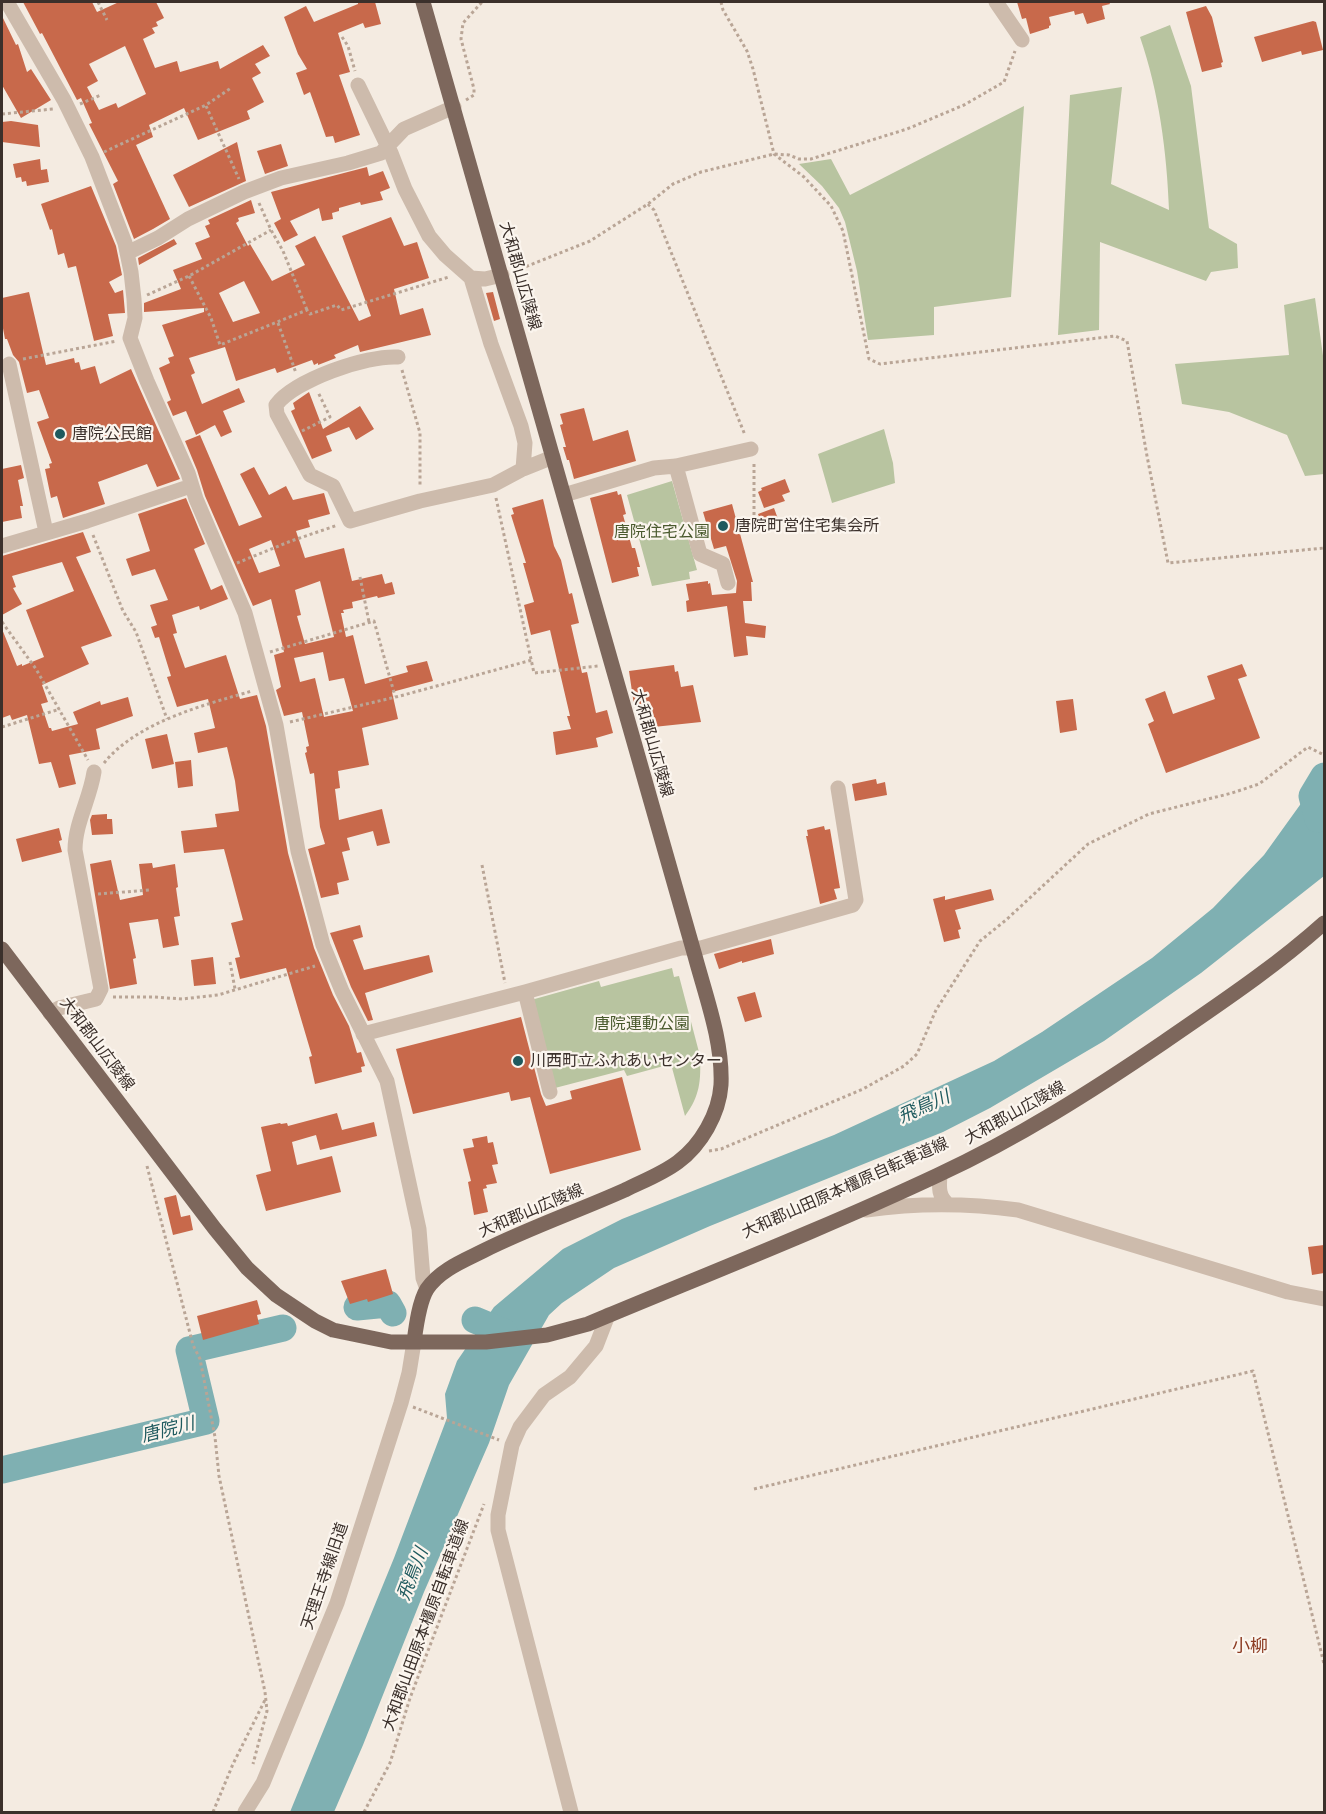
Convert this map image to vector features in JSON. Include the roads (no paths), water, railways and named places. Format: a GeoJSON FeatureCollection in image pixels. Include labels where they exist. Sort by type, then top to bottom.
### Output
{"type":"FeatureCollection","features":[{"type":"Feature","properties":{"kind":"main road","name":"大和郡山広陵線"},"geometry":{"type":"LineString","coordinates":[[414,1342],[417,1322],[427,1290],[449,1267],[509,1238],[659,1174],[689,1153],[703,1135],[716,1110],[721,1087],[721,1064],[716,1039],[692,947],[423,2]]}},
{"type":"Feature","properties":{"kind":"main road","name":"大和郡山広陵線"},"geometry":{"type":"LineString","coordinates":[[2,950],[215,1229],[247,1268],[276,1294],[306,1316],[333,1330],[391,1342],[513,1341],[588,1324],[940,1174],[1090,1092],[1228,998],[1306,940],[1324,923]]}},
{"type":"Feature","properties":{"kind":"street"},"geometry":{"type":"LineString","coordinates":[[7,2],[67,107],[92,158],[128,253],[135,318],[130,338],[244,613],[276,725],[298,851],[323,945],[387,1081],[419,1229],[423,1278],[427,1290]]}},
{"type":"Feature","properties":{"kind":"street"},"geometry":{"type":"LineString","coordinates":[[996,2],[1022,40]]}},
{"type":"Feature","properties":{"kind":"street"},"geometry":{"type":"LineString","coordinates":[[358,85],[429,236],[467,275],[521,426],[525,443],[523,469]]}},
{"type":"Feature","properties":{"kind":"street"},"geometry":{"type":"LineString","coordinates":[[128,253],[188,219],[249,190],[280,178],[348,164],[381,153],[404,129],[454,107]]}},
{"type":"Feature","properties":{"kind":"street"},"geometry":{"type":"LineString","coordinates":[[467,275],[485,279],[502,275]]}},
{"type":"Feature","properties":{"kind":"street"},"geometry":{"type":"LineString","coordinates":[[398,357],[382,356],[330,371],[283,396],[276,405],[276,414],[310,475],[333,486],[350,521],[420,501],[493,485],[523,469],[553,458]]}},
{"type":"Feature","properties":{"kind":"street"},"geometry":{"type":"LineString","coordinates":[[9,364],[46,532]]}},
{"type":"Feature","properties":{"kind":"street"},"geometry":{"type":"LineString","coordinates":[[564,495],[654,468],[676,466],[751,449]]}},
{"type":"Feature","properties":{"kind":"street"},"geometry":{"type":"LineString","coordinates":[[676,466],[700,554],[723,564],[728,584]]}},
{"type":"Feature","properties":{"kind":"street"},"geometry":{"type":"LineString","coordinates":[[2,546],[87,521],[191,486]]}},
{"type":"Feature","properties":{"kind":"street"},"geometry":{"type":"LineString","coordinates":[[50,1012],[96,999],[101,989],[75,850],[75,836],[91,789],[94,772]]}},
{"type":"Feature","properties":{"kind":"street"},"geometry":{"type":"LineString","coordinates":[[363,1034],[692,947],[701,948],[853,905],[856,900],[838,788]]}},
{"type":"Feature","properties":{"kind":"street"},"geometry":{"type":"LineString","coordinates":[[525,992],[550,1092]]}},
{"type":"Feature","properties":{"kind":"street"},"geometry":{"type":"LineString","coordinates":[[940,1174],[940,1194],[949,1205]]}},
{"type":"Feature","properties":{"kind":"street"},"geometry":{"type":"LineString","coordinates":[[857,1211],[949,1205],[1018,1210],[1288,1292],[1324,1299]]}},
{"type":"Feature","properties":{"kind":"street"},"geometry":{"type":"LineString","coordinates":[[571,1812],[498,1530],[498,1515],[512,1445],[520,1427],[544,1395],[570,1377],[597,1346],[608,1315]]}},
{"type":"Feature","properties":{"kind":"street","name":"天理王寺線旧道"},"geometry":{"type":"LineString","coordinates":[[245,1812],[263,1783],[337,1603],[401,1403],[414,1342]]}},
{"type":"Feature","properties":{"kind":"water"},"geometry":{"type":"Polygon","coordinates":[[[1315,784],[1324,792],[1324,876],[1201,973],[1104,1041],[990,1108],[943,1132],[710,1226],[614,1268],[562,1303],[549,1315],[509,1385],[489,1443],[424,1592],[334,1812],[290,1812],[394,1558],[447,1418],[445,1394],[457,1361],[494,1307],[563,1249],[622,1219],[834,1135],[994,1061],[1042,1032],[1152,958],[1213,908],[1264,855],[1315,784]]]}},
{"type":"Feature","properties":{"kind":"waterway"},"geometry":{"type":"LineString","coordinates":[[1318,819],[1312,796],[1324,776]]}},
{"type":"Feature","properties":{"kind":"waterway","name":"唐院川"},"geometry":{"type":"LineString","coordinates":[[357,1307],[388,1304],[393,1313]]}},
{"type":"Feature","properties":{"kind":"waterway","name":"飛鳥川"},"geometry":{"type":"LineString","coordinates":[[475,1320],[504,1332]]}},
{"type":"Feature","properties":{"kind":"waterway","name":"唐院川"},"geometry":{"type":"LineString","coordinates":[[2,1470],[206,1421],[189,1350],[283,1328]]}},
{"type":"Feature","properties":{"kind":"place","name":"唐院公民館"},"geometry":{"type":"Point","coordinates":[60,434]}},
{"type":"Feature","properties":{"kind":"place","name":"唐院町営住宅集会所"},"geometry":{"type":"Point","coordinates":[723,526]}},
{"type":"Feature","properties":{"kind":"place","name":"川西町立ふれあいセンター"},"geometry":{"type":"Point","coordinates":[518,1061]}},
{"type":"Feature","properties":{"kind":"district","name":"小柳"},"geometry":{"type":"Point","coordinates":[1250,1647]}},
{"type":"Feature","properties":{"kind":"park label","name":"唐院住宅公園"},"geometry":{"type":"Point","coordinates":[662,532]}},
{"type":"Feature","properties":{"kind":"park label","name":"唐院運動公園"},"geometry":{"type":"Point","coordinates":[642,1024]}}]}
